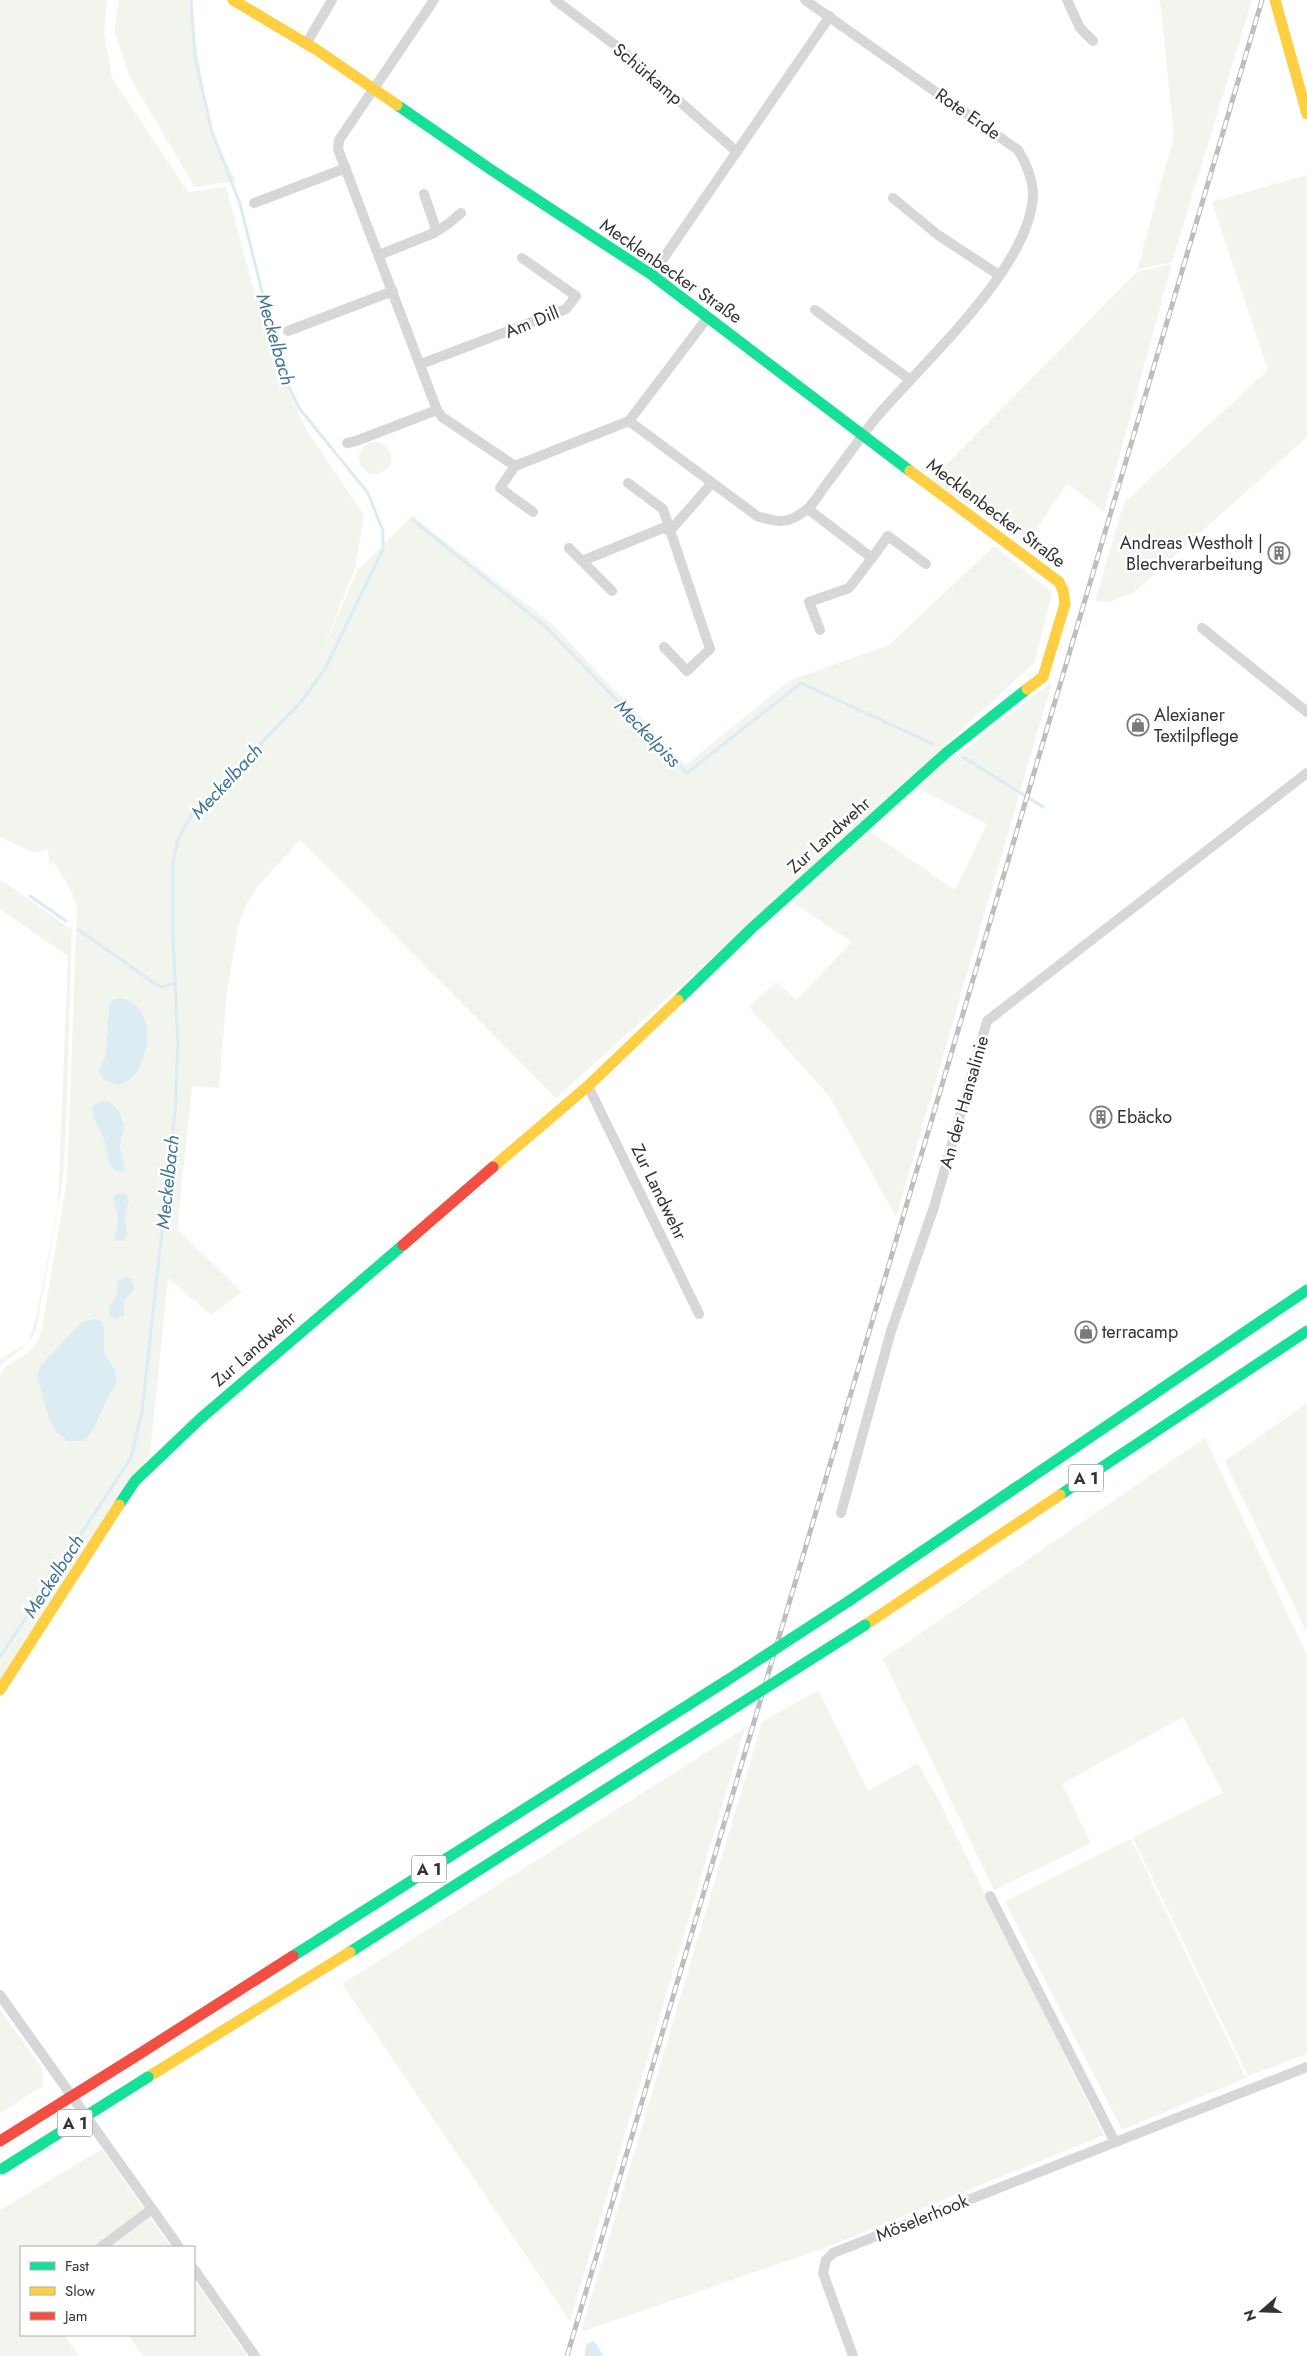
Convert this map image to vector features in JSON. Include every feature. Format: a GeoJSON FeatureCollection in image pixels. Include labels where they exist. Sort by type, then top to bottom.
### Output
{"type":"FeatureCollection","features":[{"type":"Feature","properties":{"kind":"main road","name":"Mecklenbecker Straße"},"geometry":{"type":"LineString","coordinates":[[233,0],[374,87],[493,171],[652,275],[863,436],[1051,575],[1059,582],[1065,599]]}},
{"type":"Feature","properties":{"kind":"main road"},"geometry":{"type":"LineString","coordinates":[[1275,0],[1307,114]]}},
{"type":"Feature","properties":{"kind":"main road","name":"Zur Landwehr"},"geometry":{"type":"LineString","coordinates":[[0,1690],[135,1481],[200,1419],[588,1086],[752,928],[932,766],[1043,677],[1064,612],[1065,599]]}},
{"type":"Feature","properties":{"kind":"main road","name":"A 1"},"geometry":{"type":"LineString","coordinates":[[0,2141],[849,1601],[1307,1290]]}},
{"type":"Feature","properties":{"kind":"main road","name":"A 1"},"geometry":{"type":"LineString","coordinates":[[1,2169],[365,1943],[865,1626],[1307,1331]]}},
{"type":"Feature","properties":{"kind":"street"},"geometry":{"type":"LineString","coordinates":[[306,44],[332,0]]}},
{"type":"Feature","properties":{"kind":"street"},"geometry":{"type":"LineString","coordinates":[[434,0],[339,140],[338,149],[438,410],[442,417],[515,466]]}},
{"type":"Feature","properties":{"kind":"street","name":"Schürkamp"},"geometry":{"type":"LineString","coordinates":[[555,0],[619,48],[737,152]]}},
{"type":"Feature","properties":{"kind":"street","name":"Rote Erde"},"geometry":{"type":"LineString","coordinates":[[805,0],[1018,150],[1028,166],[1033,193],[1028,219],[1015,250],[999,275],[976,307],[909,379],[863,436]]}},
{"type":"Feature","properties":{"kind":"street"},"geometry":{"type":"LineString","coordinates":[[1067,0],[1080,28],[1093,42]]}},
{"type":"Feature","properties":{"kind":"street"},"geometry":{"type":"LineString","coordinates":[[652,275],[830,16]]}},
{"type":"Feature","properties":{"kind":"street"},"geometry":{"type":"LineString","coordinates":[[254,203],[346,168]]}},
{"type":"Feature","properties":{"kind":"street"},"geometry":{"type":"LineString","coordinates":[[424,194],[435,226],[434,232]]}},
{"type":"Feature","properties":{"kind":"street"},"geometry":{"type":"LineString","coordinates":[[892,198],[938,235],[999,275]]}},
{"type":"Feature","properties":{"kind":"street"},"geometry":{"type":"LineString","coordinates":[[379,254],[434,232],[448,224],[461,213]]}},
{"type":"Feature","properties":{"kind":"street","name":"Am Dill"},"geometry":{"type":"LineString","coordinates":[[421,364],[566,309],[576,296],[522,258]]}},
{"type":"Feature","properties":{"kind":"street"},"geometry":{"type":"LineString","coordinates":[[288,331],[393,291]]}},
{"type":"Feature","properties":{"kind":"street"},"geometry":{"type":"LineString","coordinates":[[815,310],[909,379]]}},
{"type":"Feature","properties":{"kind":"street"},"geometry":{"type":"LineString","coordinates":[[533,512],[500,488],[515,466],[629,421],[708,317]]}},
{"type":"Feature","properties":{"kind":"street"},"geometry":{"type":"LineString","coordinates":[[347,443],[438,410]]}},
{"type":"Feature","properties":{"kind":"street"},"geometry":{"type":"LineString","coordinates":[[629,421],[757,516],[775,522],[791,520],[808,509],[863,436]]}},
{"type":"Feature","properties":{"kind":"street"},"geometry":{"type":"LineString","coordinates":[[628,483],[662,510],[710,648],[687,671],[664,647]]}},
{"type":"Feature","properties":{"kind":"street"},"geometry":{"type":"LineString","coordinates":[[670,531],[712,483]]}},
{"type":"Feature","properties":{"kind":"street"},"geometry":{"type":"LineString","coordinates":[[808,509],[872,558]]}},
{"type":"Feature","properties":{"kind":"street"},"geometry":{"type":"LineString","coordinates":[[582,561],[663,528],[670,531]]}},
{"type":"Feature","properties":{"kind":"street"},"geometry":{"type":"LineString","coordinates":[[820,630],[810,602],[849,588],[888,536],[926,564]]}},
{"type":"Feature","properties":{"kind":"street"},"geometry":{"type":"LineString","coordinates":[[569,548],[612,591]]}},
{"type":"Feature","properties":{"kind":"street"},"geometry":{"type":"LineString","coordinates":[[1202,628],[1215,641],[1307,712]]}},
{"type":"Feature","properties":{"kind":"street","name":"An der Hansalinie"},"geometry":{"type":"LineString","coordinates":[[841,1513],[891,1331],[934,1207],[987,1021],[1307,773]]}},
{"type":"Feature","properties":{"kind":"street","name":"Zur Landwehr"},"geometry":{"type":"LineString","coordinates":[[588,1086],[699,1314]]}},
{"type":"Feature","properties":{"kind":"street"},"geometry":{"type":"LineString","coordinates":[[990,1896],[1115,2142]]}},
{"type":"Feature","properties":{"kind":"street"},"geometry":{"type":"LineString","coordinates":[[0,1995],[177,2246]]}},
{"type":"Feature","properties":{"kind":"street","name":"Möselerhook"},"geometry":{"type":"LineString","coordinates":[[853,2356],[823,2273],[826,2260],[833,2253],[1307,2066]]}},
{"type":"Feature","properties":{"kind":"street"},"geometry":{"type":"LineString","coordinates":[[102,2246],[152,2210]]}},
{"type":"Feature","properties":{"kind":"street"},"geometry":{"type":"LineString","coordinates":[[195,2270],[255,2356]]}},
{"type":"Feature","properties":{"kind":"shaded area"},"geometry":{"type":"Polygon","coordinates":[[[0,0],[107,0],[104,33],[112,78],[188,192],[226,187],[269,346],[306,429],[364,515],[355,568],[320,657],[357,571],[412,516],[552,624],[686,765],[790,680],[889,645],[994,546],[1052,592],[1035,662],[755,919],[556,1098],[300,840],[259,885],[247,903],[238,927],[227,991],[219,1088],[192,1086],[177,1229],[242,1292],[211,1315],[168,1278],[150,1454],[0,1682],[0,1376],[9,1364],[31,1350],[40,1334],[67,1181],[77,908],[71,890],[54,863],[50,863],[47,849],[34,853],[0,837],[0,0]],[[109,1006],[106,1053],[99,1071],[126,1083],[109,1006]],[[92,1107],[93,1116],[103,1137],[110,1165],[125,1168],[120,1147],[124,1125],[92,1107]],[[129,1201],[118,1217],[115,1238],[127,1234],[125,1214],[129,1201]],[[135,1289],[116,1297],[109,1307],[124,1315],[124,1301],[135,1289]],[[104,1328],[91,1434],[107,1395],[117,1384],[115,1371],[104,1352],[104,1328]]]}},
{"type":"Feature","properties":{"kind":"shaded area"},"geometry":{"type":"Polygon","coordinates":[[[119,0],[189,0],[210,128],[236,181],[195,187],[131,80],[114,30],[119,0]]]}},
{"type":"Feature","properties":{"kind":"shaded area"},"geometry":{"type":"Polygon","coordinates":[[[1160,0],[1252,0],[1172,262],[1137,270],[1174,137],[1160,0]]]}},
{"type":"Feature","properties":{"kind":"shaded area"},"geometry":{"type":"Polygon","coordinates":[[[1307,175],[1307,437],[1133,593],[1109,602],[1095,601],[1124,503],[1268,370],[1212,202],[1307,175]]]}},
{"type":"Feature","properties":{"kind":"shaded area"},"geometry":{"type":"Polygon","coordinates":[[[1172,264],[1104,512],[1067,483],[1030,539],[929,482],[1137,272],[1172,264]]]}},
{"type":"Feature","properties":{"kind":"shaded area"},"geometry":{"type":"Polygon","coordinates":[[[375,442],[381,443],[386,447],[390,452],[390,464],[386,469],[381,473],[375,474],[369,473],[364,469],[360,464],[359,458],[360,452],[364,447],[369,443],[375,442]]]}},
{"type":"Feature","properties":{"kind":"shaded area"},"geometry":{"type":"Polygon","coordinates":[[[1052,682],[896,1217],[829,1096],[749,1007],[776,982],[796,1000],[852,942],[794,903],[869,831],[955,890],[987,824],[916,787],[1052,682]]]}},
{"type":"Feature","properties":{"kind":"shaded area"},"geometry":{"type":"Polygon","coordinates":[[[0,879],[69,928],[72,927],[63,1180],[36,1330],[28,1342],[36,1319],[58,1205],[68,956],[0,909],[0,879]]]}},
{"type":"Feature","properties":{"kind":"shaded area"},"geometry":{"type":"Polygon","coordinates":[[[121,998],[136,1006],[144,1018],[147,1033],[146,1050],[141,1065],[133,1076],[123,1083],[112,1083],[104,1078],[99,1071],[106,1053],[109,1006],[113,1000],[121,998]]]}},
{"type":"Feature","properties":{"kind":"shaded area"},"geometry":{"type":"Polygon","coordinates":[[[101,1101],[110,1102],[118,1111],[124,1125],[120,1147],[125,1169],[120,1172],[114,1170],[110,1165],[103,1137],[93,1116],[92,1107],[101,1101]]]}},
{"type":"Feature","properties":{"kind":"shaded area"},"geometry":{"type":"Polygon","coordinates":[[[123,1193],[127,1195],[129,1201],[125,1215],[127,1234],[123,1241],[117,1241],[115,1238],[118,1217],[113,1199],[115,1195],[123,1193]]]}},
{"type":"Feature","properties":{"kind":"shaded area"},"geometry":{"type":"Polygon","coordinates":[[[128,1277],[132,1280],[135,1289],[124,1301],[124,1315],[115,1320],[110,1316],[109,1307],[116,1297],[118,1281],[128,1277]]]}},
{"type":"Feature","properties":{"kind":"shaded area"},"geometry":{"type":"Polygon","coordinates":[[[94,1319],[101,1321],[104,1328],[104,1352],[115,1371],[117,1384],[94,1428],[84,1441],[68,1441],[56,1432],[47,1413],[37,1375],[41,1365],[81,1323],[94,1319]]]}},
{"type":"Feature","properties":{"kind":"shaded area"},"geometry":{"type":"Polygon","coordinates":[[[26,1344],[20,1350],[0,1366],[0,1359],[26,1344]]]}},
{"type":"Feature","properties":{"kind":"shaded area"},"geometry":{"type":"Polygon","coordinates":[[[1307,1403],[1307,1633],[1225,1461],[1307,1403]]]}},
{"type":"Feature","properties":{"kind":"shaded area"},"geometry":{"type":"Polygon","coordinates":[[[1205,1438],[1307,1655],[1307,2054],[1248,2076],[1133,1838],[1223,1793],[1183,1717],[1062,1784],[1091,1843],[994,1890],[883,1659],[1205,1438]]]}},
{"type":"Feature","properties":{"kind":"shaded area"},"geometry":{"type":"Polygon","coordinates":[[[818,1690],[868,1791],[918,1763],[939,1801],[1104,2135],[830,2246],[581,2332],[762,1722],[818,1690]]]}},
{"type":"Feature","properties":{"kind":"shaded area"},"geometry":{"type":"Polygon","coordinates":[[[745,1728],[570,2321],[342,1984],[745,1728]]]}},
{"type":"Feature","properties":{"kind":"shaded area"},"geometry":{"type":"Polygon","coordinates":[[[1131,1839],[1246,2078],[1122,2130],[1005,1902],[1131,1839]]]}},
{"type":"Feature","properties":{"kind":"shaded area"},"geometry":{"type":"Polygon","coordinates":[[[0,2010],[42,2068],[43,2086],[0,2113],[0,2010]]]}},
{"type":"Feature","properties":{"kind":"shaded area"},"geometry":{"type":"Polygon","coordinates":[[[102,2149],[144,2209],[95,2246],[20,2246],[20,2336],[65,2336],[79,2356],[0,2356],[0,2210],[102,2149]]]}},
{"type":"Feature","properties":{"kind":"shaded area"},"geometry":{"type":"Polygon","coordinates":[[[149,2217],[170,2246],[110,2246],[149,2217]]]}},
{"type":"Feature","properties":{"kind":"shaded area"},"geometry":{"type":"Polygon","coordinates":[[[195,2281],[247,2356],[143,2356],[129,2336],[195,2336],[195,2281]]]}},
{"type":"Feature","properties":{"kind":"shaded area"},"geometry":{"type":"Polygon","coordinates":[[[593,2341],[603,2356],[585,2356],[586,2345],[593,2341]]]}},
{"type":"Feature","properties":{"kind":"waterway","name":"Meckelbach"},"geometry":{"type":"LineString","coordinates":[[0,1657],[131,1458],[142,1412],[175,1112],[178,1044],[173,937],[173,861],[179,837],[193,813],[301,702],[325,669],[383,549],[383,531],[368,493],[299,408],[283,374],[240,204],[212,132],[195,57],[191,0]]}},
{"type":"Feature","properties":{"kind":"waterway","name":"Meckelpiss"},"geometry":{"type":"LineString","coordinates":[[413,520],[547,628],[687,773],[801,683],[933,744]]}},
{"type":"Feature","properties":{"kind":"waterway","name":"Meckelpiss"},"geometry":{"type":"LineString","coordinates":[[963,757],[1043,807]]}},
{"type":"Feature","properties":{"kind":"waterway"},"geometry":{"type":"LineString","coordinates":[[30,896],[66,921]]}},
{"type":"Feature","properties":{"kind":"waterway"},"geometry":{"type":"LineString","coordinates":[[79,930],[157,985],[163,987],[174,983]]}},
{"type":"Feature","properties":{"kind":"railway"},"geometry":{"type":"LineString","coordinates":[[567,2356],[1262,0]]}},
{"type":"Feature","properties":{"kind":"traffic: fast"},"geometry":{"type":"LineString","coordinates":[[397,105],[493,171],[652,275],[910,471]]}},
{"type":"Feature","properties":{"kind":"traffic: fast"},"geometry":{"type":"LineString","coordinates":[[678,1000],[752,928],[946,753],[1027,689]]}},
{"type":"Feature","properties":{"kind":"traffic: fast"},"geometry":{"type":"LineString","coordinates":[[119,1505],[135,1481],[200,1419],[403,1245]]}},
{"type":"Feature","properties":{"kind":"traffic: fast"},"geometry":{"type":"LineString","coordinates":[[849,1601],[1307,1290]]}},
{"type":"Feature","properties":{"kind":"traffic: fast"},"geometry":{"type":"LineString","coordinates":[[1060,1495],[1307,1331]]}},
{"type":"Feature","properties":{"kind":"traffic: fast"},"geometry":{"type":"LineString","coordinates":[[726,1681],[849,1601]]}},
{"type":"Feature","properties":{"kind":"traffic: fast"},"geometry":{"type":"LineString","coordinates":[[737,1706],[865,1625]]}},
{"type":"Feature","properties":{"kind":"traffic: fast"},"geometry":{"type":"LineString","coordinates":[[293,1956],[726,1681]]}},
{"type":"Feature","properties":{"kind":"traffic: fast"},"geometry":{"type":"LineString","coordinates":[[350,1952],[737,1706]]}},
{"type":"Feature","properties":{"kind":"traffic: fast"},"geometry":{"type":"LineString","coordinates":[[2,2169],[148,2077]]}},
{"type":"Feature","properties":{"kind":"traffic: slow"},"geometry":{"type":"LineString","coordinates":[[233,0],[317,50],[397,105]]}},
{"type":"Feature","properties":{"kind":"traffic: slow"},"geometry":{"type":"LineString","coordinates":[[1275,0],[1307,114]]}},
{"type":"Feature","properties":{"kind":"traffic: slow"},"geometry":{"type":"LineString","coordinates":[[910,471],[1059,582],[1063,590],[1065,604],[1043,677],[1027,689]]}},
{"type":"Feature","properties":{"kind":"traffic: slow"},"geometry":{"type":"LineString","coordinates":[[493,1167],[588,1086],[678,1000]]}},
{"type":"Feature","properties":{"kind":"traffic: slow"},"geometry":{"type":"LineString","coordinates":[[865,1625],[1060,1495]]}},
{"type":"Feature","properties":{"kind":"traffic: slow"},"geometry":{"type":"LineString","coordinates":[[0,1690],[119,1505]]}},
{"type":"Feature","properties":{"kind":"traffic: slow"},"geometry":{"type":"LineString","coordinates":[[148,2077],[350,1952]]}},
{"type":"Feature","properties":{"kind":"traffic: jam"},"geometry":{"type":"LineString","coordinates":[[403,1245],[493,1167]]}},
{"type":"Feature","properties":{"kind":"traffic: jam"},"geometry":{"type":"LineString","coordinates":[[133,2058],[293,1956]]}},
{"type":"Feature","properties":{"kind":"traffic: jam"},"geometry":{"type":"LineString","coordinates":[[0,2141],[133,2058]]}},
{"type":"Feature","properties":{"kind":"place","name":"Andreas Westholt | Blechverarbeitung"},"geometry":{"type":"Point","coordinates":[1279,553]}},
{"type":"Feature","properties":{"kind":"place","name":"Alexianer Textilpflege"},"geometry":{"type":"Point","coordinates":[1138,725]}},
{"type":"Feature","properties":{"kind":"place","name":"Ebäcko"},"geometry":{"type":"Point","coordinates":[1101,1117]}},
{"type":"Feature","properties":{"kind":"place","name":"terracamp"},"geometry":{"type":"Point","coordinates":[1086,1332]}}]}
